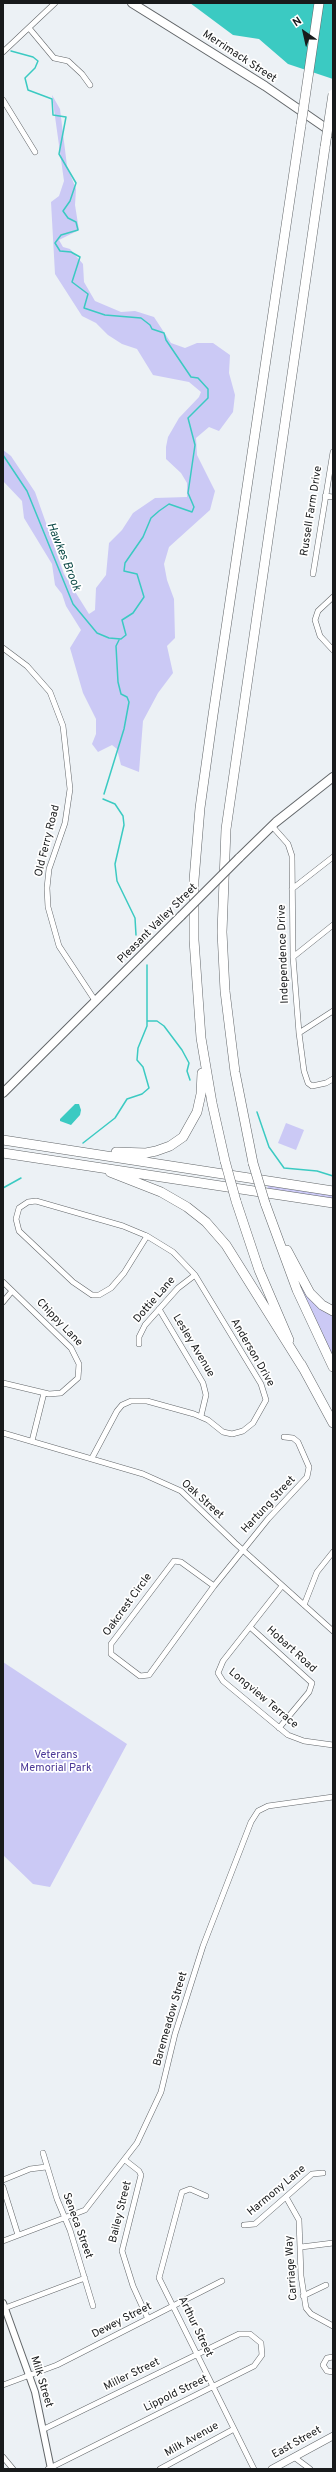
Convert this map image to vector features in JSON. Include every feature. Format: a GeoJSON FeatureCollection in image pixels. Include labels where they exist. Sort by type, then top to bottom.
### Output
{"type":"FeatureCollection","features":[{"type":"Feature","properties":{"kind":"highway"},"geometry":{"type":"LineString","coordinates":[[33,1145],[146,1153],[161,1150],[175,1143],[190,1128],[200,1104],[202,1086],[201,1038],[194,940],[194,880],[200,808],[319,3]]}},
{"type":"Feature","properties":{"kind":"highway"},"geometry":{"type":"LineString","coordinates":[[333,94],[234,765],[225,838],[222,932],[225,991],[235,1072],[253,1163],[265,1203],[297,1290],[333,1367]]}},
{"type":"Feature","properties":{"kind":"highway"},"geometry":{"type":"LineString","coordinates":[[201,1038],[210,1096],[236,1201],[265,1284],[303,1368]]}},
{"type":"Feature","properties":{"kind":"highway"},"geometry":{"type":"LineString","coordinates":[[3,1140],[333,1191]]}},
{"type":"Feature","properties":{"kind":"highway"},"geometry":{"type":"LineString","coordinates":[[3,1153],[333,1203]]}},
{"type":"Feature","properties":{"kind":"highway"},"geometry":{"type":"LineString","coordinates":[[94,1166],[161,1192],[187,1207],[206,1222],[226,1245],[303,1368],[333,1423]]}},
{"type":"Feature","properties":{"kind":"highway"},"geometry":{"type":"LineString","coordinates":[[269,1213],[310,1293],[322,1305],[333,1311]]}},
{"type":"Feature","properties":{"kind":"main road","name":"Merrimack Street"},"geometry":{"type":"LineString","coordinates":[[132,3],[265,86],[333,133]]}},
{"type":"Feature","properties":{"kind":"main road","name":"Pleasant Valley Street"},"geometry":{"type":"LineString","coordinates":[[3,1093],[272,826],[333,777]]}},
{"type":"Feature","properties":{"kind":"main road","name":"East Street"},"geometry":{"type":"LineString","coordinates":[[272,2469],[333,2436]]}},
{"type":"Feature","properties":{"kind":"street"},"geometry":{"type":"LineString","coordinates":[[3,52],[55,3]]}},
{"type":"Feature","properties":{"kind":"street"},"geometry":{"type":"LineString","coordinates":[[29,28],[54,58],[68,61],[82,74],[90,85]]}},
{"type":"Feature","properties":{"kind":"street"},"geometry":{"type":"LineString","coordinates":[[3,100],[35,152]]}},
{"type":"Feature","properties":{"kind":"street","name":"Russell Farm Drive"},"geometry":{"type":"LineString","coordinates":[[313,574],[333,452]]}},
{"type":"Feature","properties":{"kind":"street"},"geometry":{"type":"LineString","coordinates":[[325,496],[333,497]]}},
{"type":"Feature","properties":{"kind":"street"},"geometry":{"type":"LineString","coordinates":[[333,597],[318,611],[315,620],[320,636],[333,650]]}},
{"type":"Feature","properties":{"kind":"street","name":"Old Ferry Road"},"geometry":{"type":"LineString","coordinates":[[3,648],[27,666],[50,692],[63,726],[70,789],[65,823],[49,869],[47,888],[48,907],[60,946],[96,1002]]}},
{"type":"Feature","properties":{"kind":"street","name":"Independence Drive"},"geometry":{"type":"LineString","coordinates":[[272,826],[285,838],[291,850],[293,957],[299,1033],[304,1071],[307,1080],[312,1086],[326,1084],[333,1079]]}},
{"type":"Feature","properties":{"kind":"street"},"geometry":{"type":"LineString","coordinates":[[292,889],[333,857]]}},
{"type":"Feature","properties":{"kind":"street"},"geometry":{"type":"LineString","coordinates":[[293,957],[333,925]]}},
{"type":"Feature","properties":{"kind":"street"},"geometry":{"type":"LineString","coordinates":[[299,1033],[333,1011]]}},
{"type":"Feature","properties":{"kind":"street","name":"Anderson Drive"},"geometry":{"type":"LineString","coordinates":[[92,1458],[109,1423],[117,1411],[127,1403],[147,1401],[201,1416],[223,1432],[237,1433],[253,1422],[266,1400],[261,1384],[194,1275],[173,1252],[147,1236],[36,1201],[23,1205],[17,1213],[18,1226],[25,1238],[80,1288],[95,1295],[106,1291],[120,1278],[147,1236]]}},
{"type":"Feature","properties":{"kind":"street","name":"Dottie Lane"},"geometry":{"type":"LineString","coordinates":[[139,1344],[141,1331],[178,1288],[194,1275]]}},
{"type":"Feature","properties":{"kind":"street","name":"Chippy Lane"},"geometry":{"type":"LineString","coordinates":[[3,1282],[71,1348],[79,1364],[78,1378],[61,1392],[44,1393],[3,1383]]}},
{"type":"Feature","properties":{"kind":"street"},"geometry":{"type":"LineString","coordinates":[[3,1302],[12,1291]]}},
{"type":"Feature","properties":{"kind":"street","name":"Lesley Avenue"},"geometry":{"type":"LineString","coordinates":[[159,1309],[206,1388],[205,1402],[201,1416]]}},
{"type":"Feature","properties":{"kind":"street"},"geometry":{"type":"LineString","coordinates":[[32,1441],[44,1393]]}},
{"type":"Feature","properties":{"kind":"street","name":"Oak Street"},"geometry":{"type":"LineString","coordinates":[[3,1433],[92,1458],[151,1477],[181,1491],[242,1550],[333,1631]]}},
{"type":"Feature","properties":{"kind":"street","name":"Hartung Street"},"geometry":{"type":"LineString","coordinates":[[242,1550],[281,1504],[304,1482],[309,1473],[309,1467],[298,1442],[293,1438],[284,1437]]}},
{"type":"Feature","properties":{"kind":"street","name":"Oakcrest Circle"},"geometry":{"type":"LineString","coordinates":[[214,1586],[181,1562],[174,1561],[111,1644],[111,1654],[140,1676],[148,1675],[242,1550]]}},
{"type":"Feature","properties":{"kind":"street"},"geometry":{"type":"LineString","coordinates":[[304,1605],[317,1572],[333,1552]]}},
{"type":"Feature","properties":{"kind":"street","name":"Longview Terrace"},"geometry":{"type":"LineString","coordinates":[[282,1586],[220,1665],[218,1673],[223,1681],[279,1728],[300,1740],[333,1745]]}},
{"type":"Feature","properties":{"kind":"street","name":"Hobart Road"},"geometry":{"type":"LineString","coordinates":[[250,1626],[312,1683],[309,1692],[279,1728]]}},
{"type":"Feature","properties":{"kind":"street","name":"Baremeadow Street"},"geometry":{"type":"LineString","coordinates":[[3,2241],[65,2218],[89,2207],[125,2160],[143,2133],[158,2099],[196,1965],[255,1815],[260,1809],[268,1806],[333,1797]]}},
{"type":"Feature","properties":{"kind":"street","name":"Seneca Street"},"geometry":{"type":"LineString","coordinates":[[42,2153],[65,2218],[93,2306]]}},
{"type":"Feature","properties":{"kind":"street","name":"Bailey Street"},"geometry":{"type":"LineString","coordinates":[[125,2160],[140,2171],[140,2175],[122,2251],[133,2286],[148,2319]]}},
{"type":"Feature","properties":{"kind":"street"},"geometry":{"type":"LineString","coordinates":[[3,2180],[30,2169],[46,2167]]}},
{"type":"Feature","properties":{"kind":"street","name":"Harmony Lane"},"geometry":{"type":"LineString","coordinates":[[244,2225],[255,2224],[312,2174],[323,2173]]}},
{"type":"Feature","properties":{"kind":"street"},"geometry":{"type":"LineString","coordinates":[[3,2187],[18,2235]]}},
{"type":"Feature","properties":{"kind":"street","name":"Arthur Street"},"geometry":{"type":"LineString","coordinates":[[206,2196],[190,2189],[186,2190],[180,2196],[159,2278],[254,2469]]}},
{"type":"Feature","properties":{"kind":"street","name":"Carriage Way"},"geometry":{"type":"LineString","coordinates":[[286,2197],[299,2220],[303,2296],[308,2311],[333,2326]]}},
{"type":"Feature","properties":{"kind":"street"},"geometry":{"type":"LineString","coordinates":[[301,2247],[333,2243]]}},
{"type":"Feature","properties":{"kind":"street"},"geometry":{"type":"LineString","coordinates":[[4,2306],[85,2278]]}},
{"type":"Feature","properties":{"kind":"street","name":"Dewey Street"},"geometry":{"type":"LineString","coordinates":[[3,2385],[30,2376],[148,2319],[222,2281]]}},
{"type":"Feature","properties":{"kind":"street"},"geometry":{"type":"LineString","coordinates":[[303,2296],[326,2285]]}},
{"type":"Feature","properties":{"kind":"street","name":"Milk Street"},"geometry":{"type":"LineString","coordinates":[[4,2306],[30,2376],[44,2429],[50,2468]]}},
{"type":"Feature","properties":{"kind":"street","name":"Lippold Street"},"geometry":{"type":"LineString","coordinates":[[50,2468],[254,2366],[261,2357],[261,2343],[253,2335],[242,2333],[229,2338]]}},
{"type":"Feature","properties":{"kind":"street","name":"Miller Street"},"geometry":{"type":"LineString","coordinates":[[44,2429],[229,2338]]}},
{"type":"Feature","properties":{"kind":"street"},"geometry":{"type":"LineString","coordinates":[[333,2357],[327,2358],[323,2365],[327,2371],[333,2372]]}},
{"type":"Feature","properties":{"kind":"street","name":"Milk Avenue"},"geometry":{"type":"LineString","coordinates":[[160,2469],[234,2429]]}},
{"type":"Feature","properties":{"kind":"street"},"geometry":{"type":"LineString","coordinates":[[3,2457],[13,2469]]}},
{"type":"Feature","properties":{"kind":"street"},"geometry":{"type":"LineString","coordinates":[[294,2457],[310,2469]]}},
{"type":"Feature","properties":{"kind":"green space"},"geometry":{"type":"Polygon","coordinates":[[[52,95],[60,109],[67,166],[76,189],[75,205],[79,230],[59,240],[63,247],[70,249],[83,264],[84,282],[95,301],[121,312],[135,311],[154,317],[171,343],[185,348],[197,343],[213,343],[230,355],[229,373],[235,395],[233,412],[219,431],[209,427],[196,438],[197,455],[215,491],[210,510],[169,547],[164,564],[167,580],[174,599],[175,638],[167,646],[173,673],[158,693],[143,721],[139,772],[121,765],[117,749],[112,745],[98,752],[92,744],[96,734],[96,719],[83,693],[70,648],[81,630],[66,606],[62,594],[55,585],[52,564],[24,518],[22,501],[3,481],[3,450],[11,456],[35,492],[64,574],[89,614],[95,610],[96,588],[106,575],[109,543],[122,530],[133,513],[155,498],[187,497],[187,483],[181,473],[166,459],[166,447],[168,437],[179,418],[199,397],[201,392],[189,382],[153,375],[137,349],[122,344],[108,335],[96,323],[82,316],[55,274],[51,202],[59,196],[64,181],[52,95]]]}},
{"type":"Feature","properties":{"kind":"green space"},"geometry":{"type":"Polygon","coordinates":[[[286,1123],[304,1130],[296,1150],[278,1143],[286,1123]]]}},
{"type":"Feature","properties":{"kind":"green space"},"geometry":{"type":"Polygon","coordinates":[[[266,1181],[333,1192],[333,1200],[268,1189],[266,1181]]]}},
{"type":"Feature","properties":{"kind":"green space"},"geometry":{"type":"Polygon","coordinates":[[[297,1278],[333,1314],[333,1356],[310,1309],[297,1278]]]}},
{"type":"Feature","properties":{"kind":"green space","name":"Veterans Memorial Park"},"geometry":{"type":"Polygon","coordinates":[[[3,1662],[127,1744],[50,1887],[33,1884],[3,1855],[3,1662]]]}},
{"type":"Feature","properties":{"kind":"water"},"geometry":{"type":"Polygon","coordinates":[[[190,3],[333,3],[333,79],[288,64],[259,39],[233,35],[190,3]]]}},
{"type":"Feature","properties":{"kind":"water"},"geometry":{"type":"Polygon","coordinates":[[[75,1104],[79,1104],[81,1110],[80,1115],[71,1125],[60,1121],[60,1119],[75,1104]]]}},
{"type":"Feature","properties":{"kind":"waterway","name":"Hawkes Brook"},"geometry":{"type":"LineString","coordinates":[[3,455],[27,491],[73,604],[97,633],[109,638],[121,639],[126,635],[122,620],[133,613],[144,597],[137,574],[124,571],[125,563],[143,537],[151,518],[159,511],[169,504],[192,512],[194,507],[188,493],[195,445],[188,418],[208,398],[208,389],[198,378],[191,377],[166,340],[164,333],[152,329],[150,325],[141,318],[105,315],[84,308],[88,294],[72,282],[80,257],[71,252],[60,251],[55,243],[61,235],[78,230],[76,222],[68,218],[63,211],[70,201],[76,183],[59,154],[66,117],[53,115],[52,99],[28,90],[25,78],[35,68],[38,61],[33,57],[11,51]]}},
{"type":"Feature","properties":{"kind":"waterway"},"geometry":{"type":"LineString","coordinates":[[104,794],[124,729],[129,702],[127,697],[121,694],[118,682],[116,646],[119,640]]}},
{"type":"Feature","properties":{"kind":"waterway"},"geometry":{"type":"LineString","coordinates":[[103,799],[115,804],[123,816],[124,825],[115,864],[117,881],[135,918],[136,935]]}},
{"type":"Feature","properties":{"kind":"waterway"},"geometry":{"type":"LineString","coordinates":[[83,1143],[115,1118],[127,1099],[142,1094],[149,1088],[143,1067],[137,1060],[138,1048],[147,1026],[147,965]]}},
{"type":"Feature","properties":{"kind":"waterway"},"geometry":{"type":"LineString","coordinates":[[148,1021],[157,1021],[164,1026],[182,1050],[189,1063],[187,1071],[190,1080]]}},
{"type":"Feature","properties":{"kind":"waterway"},"geometry":{"type":"LineString","coordinates":[[257,1112],[269,1147],[284,1168],[317,1171],[333,1176]]}},
{"type":"Feature","properties":{"kind":"waterway"},"geometry":{"type":"LineString","coordinates":[[3,1188],[21,1178]]}}]}
